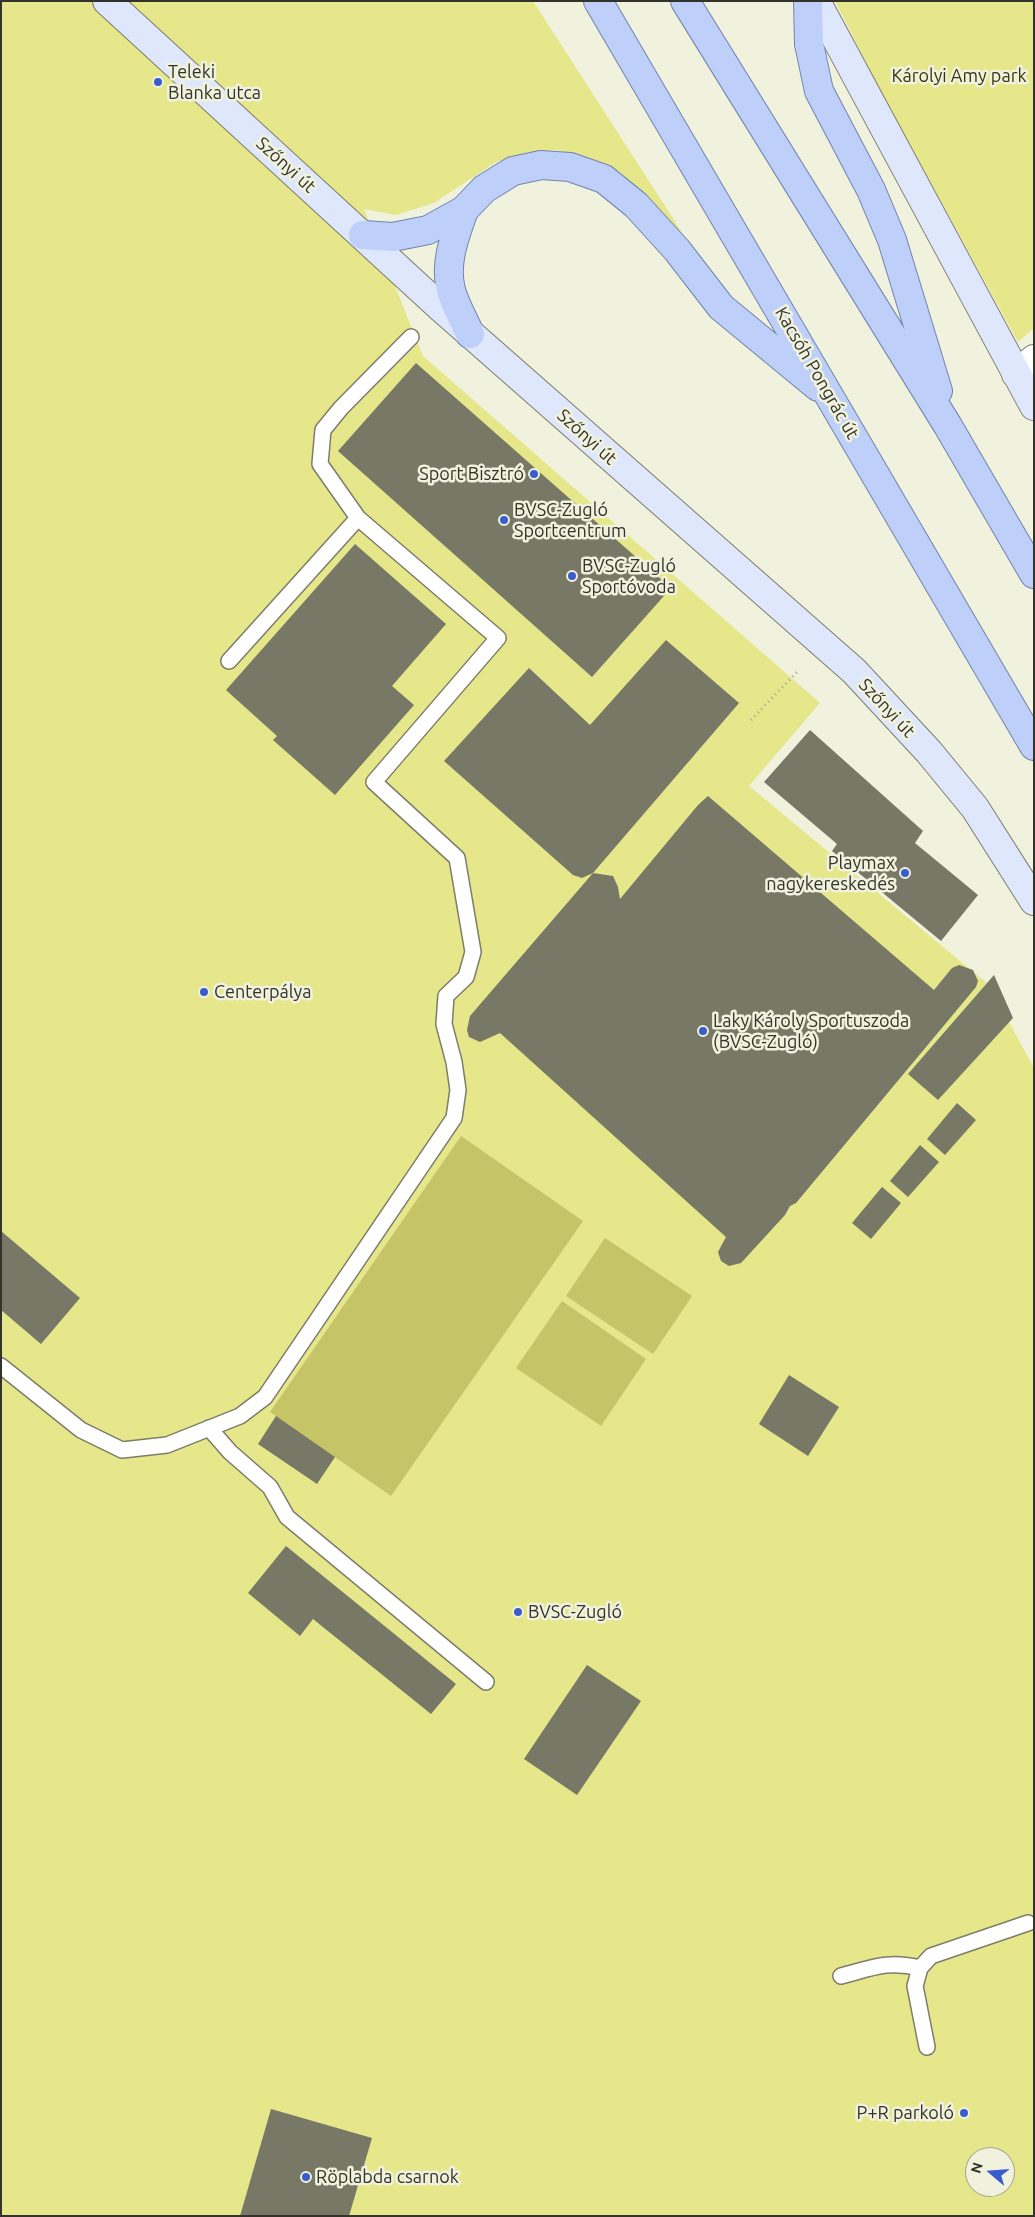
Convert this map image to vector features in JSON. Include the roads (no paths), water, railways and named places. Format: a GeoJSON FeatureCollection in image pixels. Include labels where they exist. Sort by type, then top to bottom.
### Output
{"type":"FeatureCollection","features":[{"type":"Feature","properties":{"kind":"main road","name":"Kacsóh Pongrác út"},"geometry":{"type":"LineString","coordinates":[[598,1],[1034,746]]}},
{"type":"Feature","properties":{"kind":"main road"},"geometry":{"type":"LineString","coordinates":[[684,1],[948,426],[1034,574]]}},
{"type":"Feature","properties":{"kind":"main road"},"geometry":{"type":"LineString","coordinates":[[808,1],[809,44],[819,90],[871,190],[892,240],[948,426]]}},
{"type":"Feature","properties":{"kind":"main road"},"geometry":{"type":"LineString","coordinates":[[363,235],[393,237],[428,230],[464,210],[484,189],[513,171],[541,165],[570,167],[604,179],[636,206],[670,242],[722,307],[832,399]]}},
{"type":"Feature","properties":{"kind":"main road"},"geometry":{"type":"LineString","coordinates":[[464,210],[453,241],[450,262],[451,290],[470,334]]}},
{"type":"Feature","properties":{"kind":"street","name":"Szőnyi út"},"geometry":{"type":"LineString","coordinates":[[107,1],[470,334],[854,672],[929,752],[975,808],[1034,901]]}},
{"type":"Feature","properties":{"kind":"street"},"geometry":{"type":"LineString","coordinates":[[816,1],[1025,366],[1034,406]]}},
{"type":"Feature","properties":{"kind":"lane"},"geometry":{"type":"LineString","coordinates":[[1,1366],[81,1430],[122,1450],[166,1445],[240,1416],[265,1396],[454,1118],[458,1090],[454,1062],[444,1024],[446,996],[466,977],[473,952],[457,858],[374,782],[498,638],[358,518],[320,464],[323,430],[341,408],[411,336]]}},
{"type":"Feature","properties":{"kind":"lane"},"geometry":{"type":"LineString","coordinates":[[229,661],[358,518]]}},
{"type":"Feature","properties":{"kind":"lane"},"geometry":{"type":"LineString","coordinates":[[208,1428],[230,1452],[270,1487],[287,1517],[486,1682]]}},
{"type":"Feature","properties":{"kind":"lane"},"geometry":{"type":"LineString","coordinates":[[926,2047],[915,1986],[920,1968],[931,1956],[1028,1923]]}},
{"type":"Feature","properties":{"kind":"lane"},"geometry":{"type":"LineString","coordinates":[[841,1976],[885,1964],[901,1963],[920,1968]]}},
{"type":"Feature","properties":{"kind":"place","name":"Teleki Blanka utca"},"geometry":{"type":"Point","coordinates":[158,82]}},
{"type":"Feature","properties":{"kind":"place","name":"Sport Bisztró"},"geometry":{"type":"Point","coordinates":[534,474]}},
{"type":"Feature","properties":{"kind":"place","name":"BVSC-Zugló Sportcentrum"},"geometry":{"type":"Point","coordinates":[504,520]}},
{"type":"Feature","properties":{"kind":"place","name":"BVSC-Zugló Sportóvoda"},"geometry":{"type":"Point","coordinates":[572,576]}},
{"type":"Feature","properties":{"kind":"place","name":"Playmax nagykereskedés"},"geometry":{"type":"Point","coordinates":[905,873]}},
{"type":"Feature","properties":{"kind":"place","name":"Centerpálya"},"geometry":{"type":"Point","coordinates":[204,992]}},
{"type":"Feature","properties":{"kind":"place","name":"Laky Károly Sportuszoda (BVSC-Zugló)"},"geometry":{"type":"Point","coordinates":[703,1031]}},
{"type":"Feature","properties":{"kind":"place","name":"BVSC-Zugló"},"geometry":{"type":"Point","coordinates":[518,1612]}},
{"type":"Feature","properties":{"kind":"place","name":"P+R parkoló"},"geometry":{"type":"Point","coordinates":[964,2113]}},
{"type":"Feature","properties":{"kind":"place","name":"Röplabda csarnok"},"geometry":{"type":"Point","coordinates":[306,2177]}},
{"type":"Feature","properties":{"kind":"park label","name":"Károlyi Amy park"},"geometry":{"type":"Point","coordinates":[959,76]}}]}
